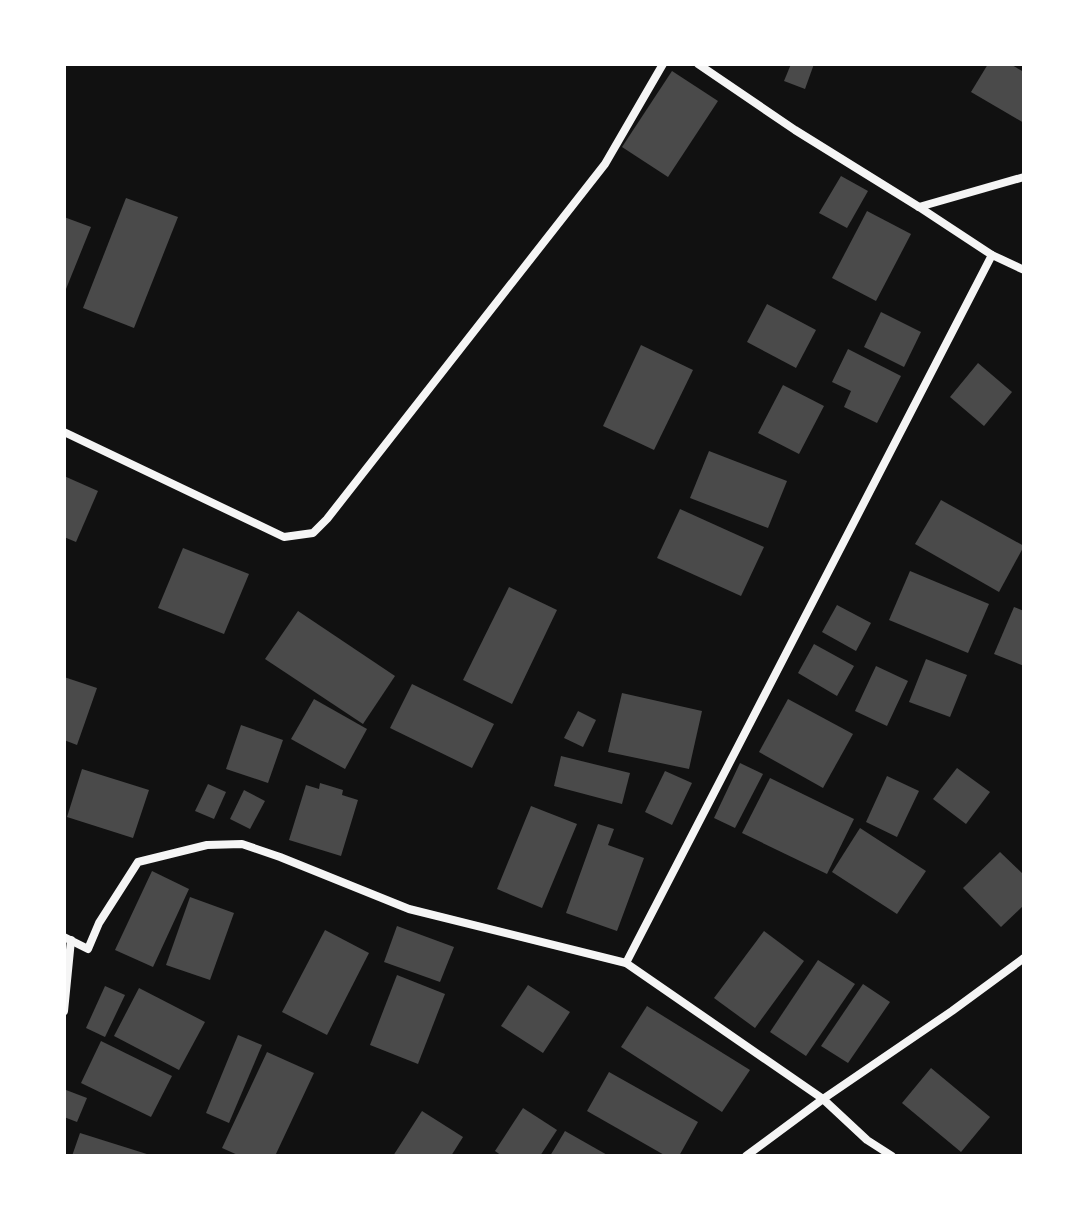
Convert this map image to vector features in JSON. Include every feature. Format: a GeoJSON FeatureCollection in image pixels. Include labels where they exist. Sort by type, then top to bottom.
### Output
{"type":"FeatureCollection","features":[{"type":"Feature","properties":{"kind":"street"},"geometry":{"type":"LineString","coordinates":[[64,432],[284,537],[313,533],[605,164],[663,64]]}},
{"type":"Feature","properties":{"kind":"street"},"geometry":{"type":"LineString","coordinates":[[698,64],[795,130],[992,255],[1024,270]]}},
{"type":"Feature","properties":{"kind":"street"},"geometry":{"type":"LineString","coordinates":[[919,207],[1024,177]]}},
{"type":"Feature","properties":{"kind":"street"},"geometry":{"type":"LineString","coordinates":[[626,963],[992,255]]}},
{"type":"Feature","properties":{"kind":"street"},"geometry":{"type":"LineString","coordinates":[[64,1011],[67,939],[88,949],[99,923],[138,862],[207,845],[242,844],[409,909],[626,963],[823,1099],[867,1140],[892,1156]]}},
{"type":"Feature","properties":{"kind":"street"},"geometry":{"type":"LineString","coordinates":[[746,1156],[1024,958]]}},
{"type":"Feature","properties":{"kind":"building"},"geometry":{"type":"Polygon","coordinates":[[[791,64],[814,64],[805,89],[784,81],[791,64]]]}},
{"type":"Feature","properties":{"kind":"building"},"geometry":{"type":"Polygon","coordinates":[[[988,64],[1010,64],[1024,72],[1024,123],[971,92],[988,64]]]}},
{"type":"Feature","properties":{"kind":"building"},"geometry":{"type":"Polygon","coordinates":[[[672,71],[718,101],[668,177],[622,147],[672,71]]]}},
{"type":"Feature","properties":{"kind":"building"},"geometry":{"type":"Polygon","coordinates":[[[841,176],[868,191],[847,228],[819,213],[841,176]]]}},
{"type":"Feature","properties":{"kind":"building"},"geometry":{"type":"Polygon","coordinates":[[[126,198],[178,217],[134,328],[83,308],[126,198]]]}},
{"type":"Feature","properties":{"kind":"building"},"geometry":{"type":"Polygon","coordinates":[[[867,211],[911,234],[876,301],[832,278],[867,211]]]}},
{"type":"Feature","properties":{"kind":"building"},"geometry":{"type":"Polygon","coordinates":[[[64,217],[91,227],[64,294],[64,217]]]}},
{"type":"Feature","properties":{"kind":"building"},"geometry":{"type":"Polygon","coordinates":[[[767,304],[816,330],[796,368],[747,342],[767,304]]]}},
{"type":"Feature","properties":{"kind":"building"},"geometry":{"type":"Polygon","coordinates":[[[881,312],[921,332],[904,367],[864,347],[881,312]]]}},
{"type":"Feature","properties":{"kind":"building"},"geometry":{"type":"Polygon","coordinates":[[[641,345],[693,370],[654,450],[603,426],[641,345]]]}},
{"type":"Feature","properties":{"kind":"building"},"geometry":{"type":"Polygon","coordinates":[[[848,349],[901,376],[877,423],[844,407],[851,391],[832,382],[848,349]]]}},
{"type":"Feature","properties":{"kind":"building"},"geometry":{"type":"Polygon","coordinates":[[[978,363],[1012,392],[984,426],[950,397],[978,363]]]}},
{"type":"Feature","properties":{"kind":"building"},"geometry":{"type":"Polygon","coordinates":[[[783,385],[824,406],[799,454],[758,433],[783,385]]]}},
{"type":"Feature","properties":{"kind":"building"},"geometry":{"type":"Polygon","coordinates":[[[709,451],[787,481],[768,528],[690,498],[709,451]]]}},
{"type":"Feature","properties":{"kind":"building"},"geometry":{"type":"Polygon","coordinates":[[[64,476],[98,491],[76,542],[64,537],[64,476]]]}},
{"type":"Feature","properties":{"kind":"building"},"geometry":{"type":"Polygon","coordinates":[[[941,500],[1024,546],[999,592],[915,544],[941,500]]]}},
{"type":"Feature","properties":{"kind":"building"},"geometry":{"type":"Polygon","coordinates":[[[680,509],[764,547],[741,596],[657,558],[680,509]]]}},
{"type":"Feature","properties":{"kind":"building"},"geometry":{"type":"Polygon","coordinates":[[[183,548],[249,574],[224,634],[158,608],[183,548]]]}},
{"type":"Feature","properties":{"kind":"building"},"geometry":{"type":"Polygon","coordinates":[[[910,571],[989,604],[968,653],[889,620],[910,571]]]}},
{"type":"Feature","properties":{"kind":"building"},"geometry":{"type":"Polygon","coordinates":[[[509,587],[557,610],[512,704],[463,680],[509,587]]]}},
{"type":"Feature","properties":{"kind":"building"},"geometry":{"type":"Polygon","coordinates":[[[837,605],[871,623],[856,651],[822,632],[837,605]]]}},
{"type":"Feature","properties":{"kind":"building"},"geometry":{"type":"Polygon","coordinates":[[[1014,607],[1024,611],[1024,666],[994,654],[1014,607]]]}},
{"type":"Feature","properties":{"kind":"building"},"geometry":{"type":"Polygon","coordinates":[[[298,611],[395,676],[363,724],[265,659],[298,611]]]}},
{"type":"Feature","properties":{"kind":"building"},"geometry":{"type":"Polygon","coordinates":[[[814,644],[854,666],[837,696],[798,673],[814,644]]]}},
{"type":"Feature","properties":{"kind":"building"},"geometry":{"type":"Polygon","coordinates":[[[926,659],[967,675],[950,717],[909,702],[926,659]]]}},
{"type":"Feature","properties":{"kind":"building"},"geometry":{"type":"Polygon","coordinates":[[[876,666],[908,681],[887,726],[855,711],[876,666]]]}},
{"type":"Feature","properties":{"kind":"building"},"geometry":{"type":"Polygon","coordinates":[[[64,677],[97,688],[77,745],[64,740],[64,677]]]}},
{"type":"Feature","properties":{"kind":"building"},"geometry":{"type":"Polygon","coordinates":[[[412,684],[494,724],[472,768],[390,728],[412,684]]]}},
{"type":"Feature","properties":{"kind":"building"},"geometry":{"type":"Polygon","coordinates":[[[622,693],[702,711],[689,769],[608,752],[622,693]]]}},
{"type":"Feature","properties":{"kind":"building"},"geometry":{"type":"Polygon","coordinates":[[[314,699],[367,729],[345,769],[291,739],[314,699]]]}},
{"type":"Feature","properties":{"kind":"building"},"geometry":{"type":"Polygon","coordinates":[[[788,699],[853,734],[823,788],[759,752],[788,699]]]}},
{"type":"Feature","properties":{"kind":"building"},"geometry":{"type":"Polygon","coordinates":[[[578,711],[596,720],[583,747],[564,738],[578,711]]]}},
{"type":"Feature","properties":{"kind":"building"},"geometry":{"type":"Polygon","coordinates":[[[241,725],[283,740],[268,783],[226,769],[241,725]]]}},
{"type":"Feature","properties":{"kind":"building"},"geometry":{"type":"Polygon","coordinates":[[[561,756],[630,773],[622,804],[554,786],[561,756]]]}},
{"type":"Feature","properties":{"kind":"building"},"geometry":{"type":"Polygon","coordinates":[[[740,763],[763,774],[735,828],[714,818],[740,763]]]}},
{"type":"Feature","properties":{"kind":"building"},"geometry":{"type":"Polygon","coordinates":[[[957,768],[990,792],[966,824],[933,799],[957,768]]]}},
{"type":"Feature","properties":{"kind":"building"},"geometry":{"type":"Polygon","coordinates":[[[82,769],[149,790],[133,838],[67,817],[82,769]]]}},
{"type":"Feature","properties":{"kind":"building"},"geometry":{"type":"Polygon","coordinates":[[[665,771],[692,783],[672,825],[645,812],[665,771]]]}},
{"type":"Feature","properties":{"kind":"building"},"geometry":{"type":"Polygon","coordinates":[[[887,776],[919,791],[897,837],[866,822],[887,776]]]}},
{"type":"Feature","properties":{"kind":"building"},"geometry":{"type":"Polygon","coordinates":[[[770,778],[854,819],[827,874],[742,833],[770,778]]]}},
{"type":"Feature","properties":{"kind":"building"},"geometry":{"type":"Polygon","coordinates":[[[320,783],[343,790],[342,795],[358,800],[341,856],[289,840],[306,785],[319,789],[320,783]]]}},
{"type":"Feature","properties":{"kind":"building"},"geometry":{"type":"Polygon","coordinates":[[[208,784],[226,792],[214,819],[195,811],[208,784]]]}},
{"type":"Feature","properties":{"kind":"building"},"geometry":{"type":"Polygon","coordinates":[[[244,790],[265,801],[250,829],[230,819],[244,790]]]}},
{"type":"Feature","properties":{"kind":"building"},"geometry":{"type":"Polygon","coordinates":[[[531,806],[577,824],[542,908],[497,889],[531,806]]]}},
{"type":"Feature","properties":{"kind":"building"},"geometry":{"type":"Polygon","coordinates":[[[598,824],[614,829],[608,845],[644,858],[617,931],[566,913],[598,824]]]}},
{"type":"Feature","properties":{"kind":"building"},"geometry":{"type":"Polygon","coordinates":[[[860,828],[926,871],[897,914],[832,872],[860,828]]]}},
{"type":"Feature","properties":{"kind":"building"},"geometry":{"type":"Polygon","coordinates":[[[1000,852],[1024,875],[1024,905],[1001,927],[963,888],[1000,852]]]}},
{"type":"Feature","properties":{"kind":"building"},"geometry":{"type":"Polygon","coordinates":[[[152,871],[189,889],[153,967],[115,950],[152,871]]]}},
{"type":"Feature","properties":{"kind":"building"},"geometry":{"type":"Polygon","coordinates":[[[190,897],[234,913],[210,980],[166,965],[190,897]]]}},
{"type":"Feature","properties":{"kind":"building"},"geometry":{"type":"Polygon","coordinates":[[[397,926],[454,947],[440,982],[384,962],[397,926]]]}},
{"type":"Feature","properties":{"kind":"building"},"geometry":{"type":"Polygon","coordinates":[[[325,930],[369,953],[327,1035],[282,1012],[325,930]]]}},
{"type":"Feature","properties":{"kind":"building"},"geometry":{"type":"Polygon","coordinates":[[[764,931],[804,961],[755,1028],[714,998],[764,931]]]}},
{"type":"Feature","properties":{"kind":"building"},"geometry":{"type":"Polygon","coordinates":[[[818,960],[855,984],[806,1056],[770,1032],[818,960]]]}},
{"type":"Feature","properties":{"kind":"building"},"geometry":{"type":"Polygon","coordinates":[[[397,975],[445,994],[418,1064],[370,1045],[397,975]]]}},
{"type":"Feature","properties":{"kind":"building"},"geometry":{"type":"Polygon","coordinates":[[[863,984],[890,1002],[848,1063],[821,1046],[863,984]]]}},
{"type":"Feature","properties":{"kind":"building"},"geometry":{"type":"Polygon","coordinates":[[[528,985],[570,1012],[543,1053],[501,1026],[528,985]]]}},
{"type":"Feature","properties":{"kind":"building"},"geometry":{"type":"Polygon","coordinates":[[[105,986],[125,995],[105,1037],[86,1028],[105,986]]]}},
{"type":"Feature","properties":{"kind":"building"},"geometry":{"type":"Polygon","coordinates":[[[139,988],[205,1022],[179,1070],[114,1036],[139,988]]]}},
{"type":"Feature","properties":{"kind":"building"},"geometry":{"type":"Polygon","coordinates":[[[647,1006],[750,1070],[722,1112],[621,1047],[647,1006]]]}},
{"type":"Feature","properties":{"kind":"building"},"geometry":{"type":"Polygon","coordinates":[[[238,1035],[262,1045],[229,1123],[206,1113],[238,1035]]]}},
{"type":"Feature","properties":{"kind":"building"},"geometry":{"type":"Polygon","coordinates":[[[101,1041],[172,1076],[151,1117],[81,1083],[101,1041]]]}},
{"type":"Feature","properties":{"kind":"building"},"geometry":{"type":"Polygon","coordinates":[[[267,1052],[314,1073],[275,1156],[240,1156],[222,1148],[267,1052]]]}},
{"type":"Feature","properties":{"kind":"building"},"geometry":{"type":"Polygon","coordinates":[[[931,1068],[990,1117],[961,1152],[902,1103],[931,1068]]]}},
{"type":"Feature","properties":{"kind":"building"},"geometry":{"type":"Polygon","coordinates":[[[609,1072],[698,1122],[679,1156],[666,1156],[587,1111],[609,1072]]]}},
{"type":"Feature","properties":{"kind":"building"},"geometry":{"type":"Polygon","coordinates":[[[66,1090],[87,1098],[77,1122],[64,1117],[66,1090]]]}},
{"type":"Feature","properties":{"kind":"building"},"geometry":{"type":"Polygon","coordinates":[[[523,1108],[557,1130],[540,1156],[502,1156],[495,1151],[523,1108]]]}},
{"type":"Feature","properties":{"kind":"building"},"geometry":{"type":"Polygon","coordinates":[[[422,1111],[463,1137],[451,1156],[393,1156],[422,1111]]]}},
{"type":"Feature","properties":{"kind":"building"},"geometry":{"type":"Polygon","coordinates":[[[565,1131],[609,1156],[550,1156],[565,1131]]]}},
{"type":"Feature","properties":{"kind":"building"},"geometry":{"type":"Polygon","coordinates":[[[80,1133],[150,1155],[72,1156],[80,1133]]]}}]}
